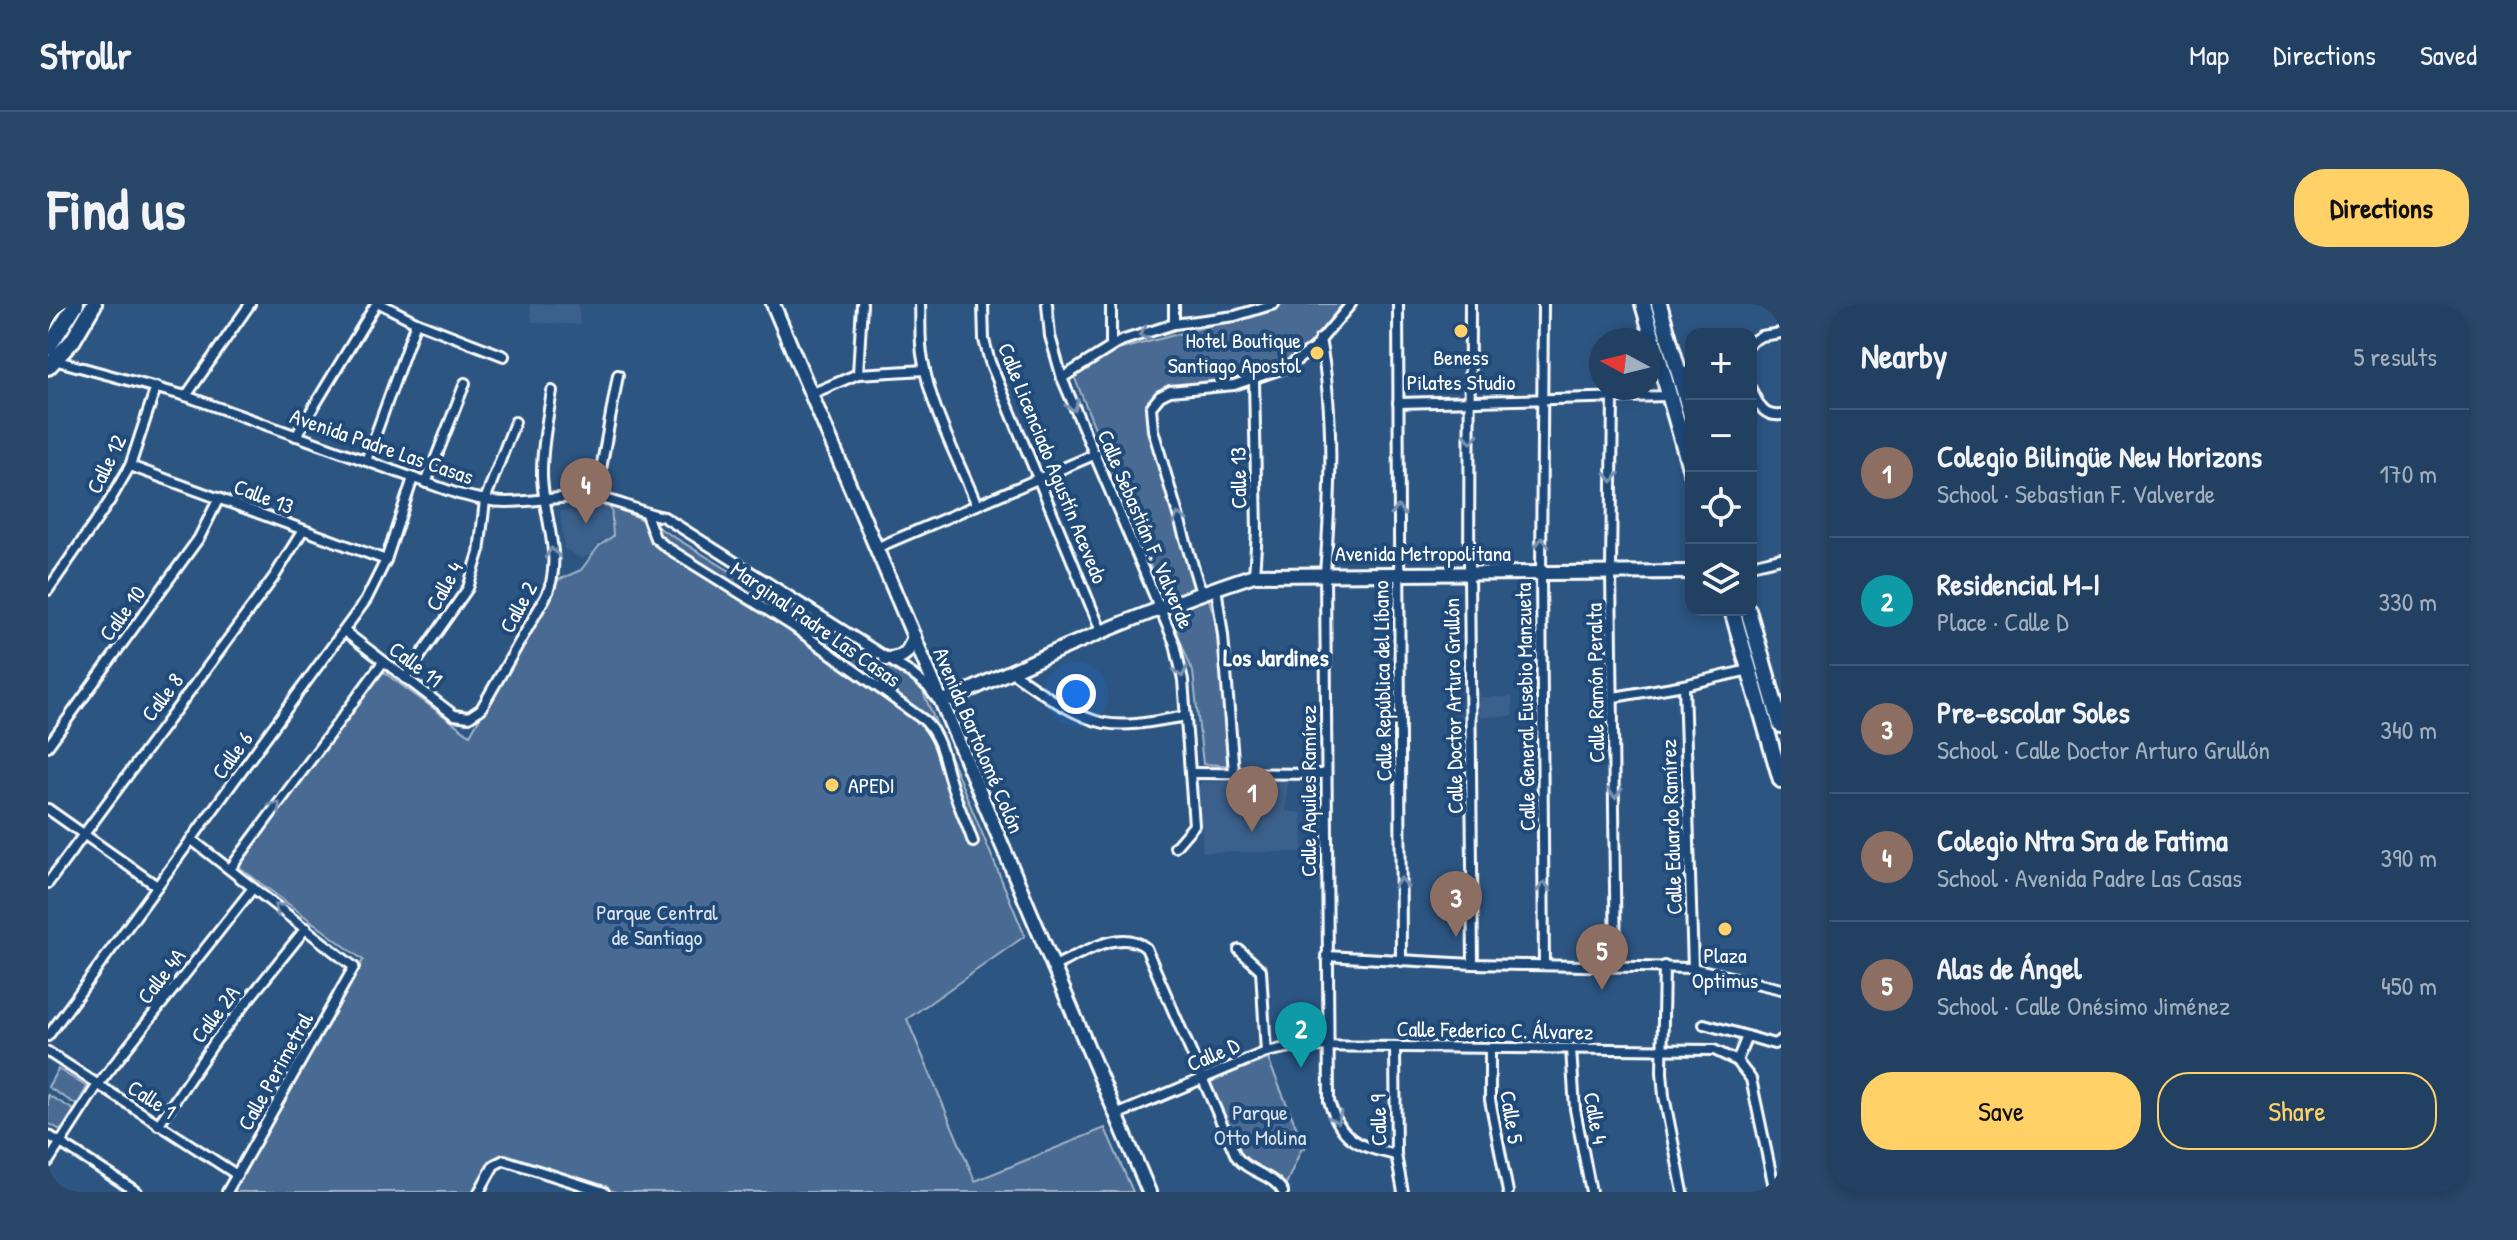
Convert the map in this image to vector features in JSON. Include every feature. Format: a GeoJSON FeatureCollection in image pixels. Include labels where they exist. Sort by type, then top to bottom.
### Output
{"type":"FeatureCollection","features":[{"type":"Feature","properties":{"kind":"main road"},"geometry":{"type":"LineString","coordinates":[[50,358],[76,304]]}},
{"type":"Feature","properties":{"kind":"main road"},"geometry":{"type":"LineString","coordinates":[[50,358],[73,340],[94,304]]}},
{"type":"Feature","properties":{"kind":"main road","name":"Avenida Bartolomé Colón"},"geometry":{"type":"LineString","coordinates":[[773,304],[1149,1192]]}},
{"type":"Feature","properties":{"kind":"main road"},"geometry":{"type":"LineString","coordinates":[[1643,304],[1685,451]]}},
{"type":"Feature","properties":{"kind":"main road"},"geometry":{"type":"LineString","coordinates":[[1659,304],[1685,372]]}},
{"type":"Feature","properties":{"kind":"main road","name":"Avenida Metropolitana"},"geometry":{"type":"LineString","coordinates":[[942,700],[951,699],[1010,671],[1161,609],[1254,575],[1685,572]]}},
{"type":"Feature","properties":{"kind":"main road"},"geometry":{"type":"LineString","coordinates":[[1734,616],[1781,780]]}},
{"type":"Feature","properties":{"kind":"main road"},"geometry":{"type":"LineString","coordinates":[[1750,616],[1778,700],[1781,725]]}},
{"type":"Feature","properties":{"kind":"main road"},"geometry":{"type":"LineString","coordinates":[[886,659],[901,658],[907,653],[914,636]]}},
{"type":"Feature","properties":{"kind":"street"},"geometry":{"type":"LineString","coordinates":[[186,396],[250,304]]}},
{"type":"Feature","properties":{"kind":"street"},"geometry":{"type":"LineString","coordinates":[[296,436],[379,304],[403,309],[416,322],[504,356]]}},
{"type":"Feature","properties":{"kind":"street"},"geometry":{"type":"LineString","coordinates":[[858,374],[862,304]]}},
{"type":"Feature","properties":{"kind":"street"},"geometry":{"type":"LineString","coordinates":[[920,304],[925,370],[942,422],[977,505]]}},
{"type":"Feature","properties":{"kind":"street","name":"Calle Licenciado Agustín Acevedo"},"geometry":{"type":"LineString","coordinates":[[983,304],[984,340],[990,362],[1102,633]]}},
{"type":"Feature","properties":{"kind":"street","name":"Calle Sebastián F. Valverde"},"geometry":{"type":"LineString","coordinates":[[1047,304],[1050,336],[1062,378],[1175,644],[1183,680],[1194,825],[1175,847]]}},
{"type":"Feature","properties":{"kind":"street"},"geometry":{"type":"LineString","coordinates":[[1111,304],[1111,345]]}},
{"type":"Feature","properties":{"kind":"street"},"geometry":{"type":"LineString","coordinates":[[1174,304],[1174,324]]}},
{"type":"Feature","properties":{"kind":"street"},"geometry":{"type":"LineString","coordinates":[[1239,304],[1239,315]]}},
{"type":"Feature","properties":{"kind":"street"},"geometry":{"type":"LineString","coordinates":[[1062,378],[1111,345],[1174,324],[1239,315],[1274,304]]}},
{"type":"Feature","properties":{"kind":"street"},"geometry":{"type":"LineString","coordinates":[[1201,593],[1153,430],[1151,407],[1160,396],[1170,391],[1234,385],[1296,363],[1313,349],[1351,304]]}},
{"type":"Feature","properties":{"kind":"street","name":"Calle República del Líbano"},"geometry":{"type":"LineString","coordinates":[[1398,304],[1401,961]]}},
{"type":"Feature","properties":{"kind":"street","name":"Calle Doctor Arturo Grullón"},"geometry":{"type":"LineString","coordinates":[[1470,304],[1473,964]]}},
{"type":"Feature","properties":{"kind":"street","name":"Calle General Eusebio Manzueta"},"geometry":{"type":"LineString","coordinates":[[1543,304],[1541,572],[1544,965]]}},
{"type":"Feature","properties":{"kind":"street"},"geometry":{"type":"LineString","coordinates":[[366,461],[416,322]]}},
{"type":"Feature","properties":{"kind":"street"},"geometry":{"type":"LineString","coordinates":[[1757,338],[1781,333]]}},
{"type":"Feature","properties":{"kind":"street","name":"Calle Aquiles Ramírez"},"geometry":{"type":"LineString","coordinates":[[1320,339],[1329,394],[1325,573],[1329,1101],[1340,1130],[1363,1148],[1396,1155]]}},
{"type":"Feature","properties":{"kind":"street","name":"Avenida Padre Las Casas"},"geometry":{"type":"LineString","coordinates":[[50,358],[186,396],[426,483],[485,500],[503,502],[596,497],[622,502],[646,514],[664,517],[920,680],[934,697],[942,700]]}},
{"type":"Feature","properties":{"kind":"street"},"geometry":{"type":"LineString","coordinates":[[811,394],[858,374],[925,370]]}},
{"type":"Feature","properties":{"kind":"street"},"geometry":{"type":"LineString","coordinates":[[596,497],[618,375]]}},
{"type":"Feature","properties":{"kind":"street","name":"Calle 13"},"geometry":{"type":"LineString","coordinates":[[1254,380],[1257,507],[1254,575]]}},
{"type":"Feature","properties":{"kind":"street"},"geometry":{"type":"LineString","coordinates":[[426,483],[465,383]]}},
{"type":"Feature","properties":{"kind":"street","name":"Calle 12"},"geometry":{"type":"LineString","coordinates":[[48,590],[130,466],[156,387]]}},
{"type":"Feature","properties":{"kind":"street","name":"Calle 2"},"geometry":{"type":"LineString","coordinates":[[469,717],[481,709],[550,589],[554,570],[551,537],[542,499],[543,450],[552,391]]}},
{"type":"Feature","properties":{"kind":"street"},"geometry":{"type":"LineString","coordinates":[[1661,396],[1668,396]]}},
{"type":"Feature","properties":{"kind":"street"},"geometry":{"type":"LineString","coordinates":[[1398,403],[1589,400]]}},
{"type":"Feature","properties":{"kind":"street","name":"Calle Ramón Peralta"},"geometry":{"type":"LineString","coordinates":[[1613,400],[1611,571],[1616,966]]}},
{"type":"Feature","properties":{"kind":"street"},"geometry":{"type":"LineString","coordinates":[[1757,400],[1764,412],[1781,415]]}},
{"type":"Feature","properties":{"kind":"street","name":"Calle 4"},"geometry":{"type":"LineString","coordinates":[[405,678],[459,603],[472,579],[479,553],[485,500],[515,422]]}},
{"type":"Feature","properties":{"kind":"street"},"geometry":{"type":"LineString","coordinates":[[876,548],[1096,454]]}},
{"type":"Feature","properties":{"kind":"street","name":"Calle 13"},"geometry":{"type":"LineString","coordinates":[[130,466],[386,560]]}},
{"type":"Feature","properties":{"kind":"street","name":"Calle 6"},"geometry":{"type":"LineString","coordinates":[[48,1036],[366,600],[386,560],[413,478]]}},
{"type":"Feature","properties":{"kind":"street","name":"Calle 10"},"geometry":{"type":"LineString","coordinates":[[48,746],[199,538],[219,498]]}},
{"type":"Feature","properties":{"kind":"street","name":"Marginal Padre Las Casas"},"geometry":{"type":"LineString","coordinates":[[646,514],[655,538],[805,635],[925,721],[937,734],[973,842]]}},
{"type":"Feature","properties":{"kind":"street","name":"Calle 8"},"geometry":{"type":"LineString","coordinates":[[48,883],[274,577],[303,530]]}},
{"type":"Feature","properties":{"kind":"street"},"geometry":{"type":"LineString","coordinates":[[1757,564],[1781,558]]}},
{"type":"Feature","properties":{"kind":"street"},"geometry":{"type":"LineString","coordinates":[[1216,587],[1234,772]]}},
{"type":"Feature","properties":{"kind":"street"},"geometry":{"type":"LineString","coordinates":[[805,635],[819,616]]}},
{"type":"Feature","properties":{"kind":"street","name":"Calle 11"},"geometry":{"type":"LineString","coordinates":[[344,631],[454,715],[469,717]]}},
{"type":"Feature","properties":{"kind":"street"},"geometry":{"type":"LineString","coordinates":[[230,869],[383,662]]}},
{"type":"Feature","properties":{"kind":"street"},"geometry":{"type":"LineString","coordinates":[[1614,697],[1749,670]]}},
{"type":"Feature","properties":{"kind":"street"},"geometry":{"type":"LineString","coordinates":[[1010,671],[1074,711],[1103,723],[1147,722],[1186,716]]}},
{"type":"Feature","properties":{"kind":"street","name":"Calle Eduardo Ramírez"},"geometry":{"type":"LineString","coordinates":[[1684,685],[1693,968]]}},
{"type":"Feature","properties":{"kind":"street"},"geometry":{"type":"LineString","coordinates":[[945,757],[958,741]]}},
{"type":"Feature","properties":{"kind":"street"},"geometry":{"type":"LineString","coordinates":[[1192,773],[1326,774]]}},
{"type":"Feature","properties":{"kind":"street"},"geometry":{"type":"LineString","coordinates":[[48,809],[157,886]]}},
{"type":"Feature","properties":{"kind":"street"},"geometry":{"type":"LineString","coordinates":[[192,840],[306,928]]}},
{"type":"Feature","properties":{"kind":"street","name":"Calle 4A"},"geometry":{"type":"LineString","coordinates":[[97,1086],[253,888]]}},
{"type":"Feature","properties":{"kind":"street","name":"Calle Perimetral"},"geometry":{"type":"LineString","coordinates":[[227,1192],[354,967],[306,928]]}},
{"type":"Feature","properties":{"kind":"street","name":"Calle 2A"},"geometry":{"type":"LineString","coordinates":[[158,1125],[216,1040],[306,928]]}},
{"type":"Feature","properties":{"kind":"street"},"geometry":{"type":"LineString","coordinates":[[1054,966],[1114,940],[1140,942],[1152,958],[1239,1161],[1279,1185],[1283,1192]]}},
{"type":"Feature","properties":{"kind":"street"},"geometry":{"type":"LineString","coordinates":[[1239,950],[1262,972],[1266,1052]]}},
{"type":"Feature","properties":{"kind":"street"},"geometry":{"type":"LineString","coordinates":[[1326,956],[1473,964],[1693,968],[1781,989]]}},
{"type":"Feature","properties":{"kind":"street"},"geometry":{"type":"LineString","coordinates":[[1664,966],[1664,1096],[1683,1192]]}},
{"type":"Feature","properties":{"kind":"street"},"geometry":{"type":"LineString","coordinates":[[1704,1024],[1774,1044],[1781,1040]]}},
{"type":"Feature","properties":{"kind":"street"},"geometry":{"type":"LineString","coordinates":[[1747,1036],[1737,1061],[1747,1072],[1753,1086],[1775,1192]]}},
{"type":"Feature","properties":{"kind":"street","name":"Calle D"},"geometry":{"type":"LineString","coordinates":[[1116,1115],[1266,1052],[1296,1046],[1329,1045]]}},
{"type":"Feature","properties":{"kind":"street","name":"Calle Federico C. Álvarez"},"geometry":{"type":"LineString","coordinates":[[1329,1045],[1714,1050],[1737,1061]]}},
{"type":"Feature","properties":{"kind":"street","name":"Calle 9"},"geometry":{"type":"LineString","coordinates":[[1395,1048],[1396,1155],[1403,1192]]}},
{"type":"Feature","properties":{"kind":"street","name":"Calle 5"},"geometry":{"type":"LineString","coordinates":[[1490,1048],[1490,1100],[1508,1192]]}},
{"type":"Feature","properties":{"kind":"street","name":"Calle 4"},"geometry":{"type":"LineString","coordinates":[[1571,1049],[1573,1098],[1591,1192]]}},
{"type":"Feature","properties":{"kind":"street","name":"Calle 1"},"geometry":{"type":"LineString","coordinates":[[48,1052],[237,1175]]}},
{"type":"Feature","properties":{"kind":"street"},"geometry":{"type":"LineString","coordinates":[[48,1162],[97,1086]]}},
{"type":"Feature","properties":{"kind":"street"},"geometry":{"type":"LineString","coordinates":[[48,1135],[137,1192]]}},
{"type":"Feature","properties":{"kind":"street"},"geometry":{"type":"LineString","coordinates":[[479,1192],[494,1165],[501,1161],[510,1161],[604,1192]]}},
{"type":"Feature","properties":{"kind":"street"},"geometry":{"type":"LineString","coordinates":[[574,1192],[583,1185]]}},
{"type":"Feature","properties":{"kind":"shaded area"},"geometry":{"type":"Polygon","coordinates":[[[530,304],[578,304],[580,325],[532,322],[530,304]]]}},
{"type":"Feature","properties":{"kind":"shaded area"},"geometry":{"type":"Polygon","coordinates":[[[608,504],[612,536],[598,543],[590,555],[582,559],[564,548],[560,512],[608,504]]]}},
{"type":"Feature","properties":{"kind":"shaded area"},"geometry":{"type":"Polygon","coordinates":[[[1479,697],[1512,697],[1513,716],[1479,717],[1479,697]]]}},
{"type":"Feature","properties":{"kind":"shaded area"},"geometry":{"type":"Polygon","coordinates":[[[1287,781],[1286,811],[1302,813],[1303,852],[1203,852],[1198,786],[1202,782],[1287,781]]]}},
{"type":"Feature","properties":{"kind":"green space"},"geometry":{"type":"Polygon","coordinates":[[[1280,304],[1343,304],[1289,368],[1182,387],[1159,396],[1149,422],[1216,621],[1238,766],[1203,764],[1193,672],[1074,376],[1118,350],[1268,310],[1280,304]]]}},
{"type":"Feature","properties":{"kind":"green space","name":"Parque Central de Santiago"},"geometry":{"type":"Polygon","coordinates":[[[611,506],[654,525],[921,687],[1025,936],[907,1019],[975,1181],[1105,1128],[1133,1192],[616,1192],[501,1155],[492,1159],[473,1192],[229,1192],[363,960],[239,867],[382,671],[470,735],[558,580],[581,570],[599,546],[613,536],[611,506]]]}},
{"type":"Feature","properties":{"kind":"green space","name":"Parque Otto Molina"},"geometry":{"type":"Polygon","coordinates":[[[1268,1059],[1305,1148],[1301,1150],[1286,1184],[1239,1157],[1208,1082],[1268,1059]]]}},
{"type":"Feature","properties":{"kind":"green space"},"geometry":{"type":"Polygon","coordinates":[[[58,1069],[87,1087],[77,1105],[48,1087],[58,1069]]]}},
{"type":"Feature","properties":{"kind":"green space"},"geometry":{"type":"Polygon","coordinates":[[[48,1095],[74,1110],[62,1131],[48,1123],[48,1095]]]}},
{"type":"Feature","properties":{"kind":"place","name":"Beness Pilates Studio"},"geometry":{"type":"Point","coordinates":[1461,331]}},
{"type":"Feature","properties":{"kind":"place","name":"Hotel Boutique Santiago Apostol"},"geometry":{"type":"Point","coordinates":[1317,353]}},
{"type":"Feature","properties":{"kind":"place","name":"Colegio Ntra Sra de Fatima"},"geometry":{"type":"Point","coordinates":[586,524]}},
{"type":"Feature","properties":{"kind":"place","name":"APEDI"},"geometry":{"type":"Point","coordinates":[832,785]}},
{"type":"Feature","properties":{"kind":"place","name":"Colegio Bilingüe New Horizons"},"geometry":{"type":"Point","coordinates":[1252,832]}},
{"type":"Feature","properties":{"kind":"place","name":"Plaza Optimus"},"geometry":{"type":"Point","coordinates":[1725,929]}},
{"type":"Feature","properties":{"kind":"place","name":"Pre-escolar Soles"},"geometry":{"type":"Point","coordinates":[1456,937]}},
{"type":"Feature","properties":{"kind":"place","name":"Alas de Ángel"},"geometry":{"type":"Point","coordinates":[1602,990]}},
{"type":"Feature","properties":{"kind":"place","name":"Residencial M-I"},"geometry":{"type":"Point","coordinates":[1301,1068]}},
{"type":"Feature","properties":{"kind":"district","name":"Los Jardines"},"geometry":{"type":"Point","coordinates":[1276,658]}}]}
